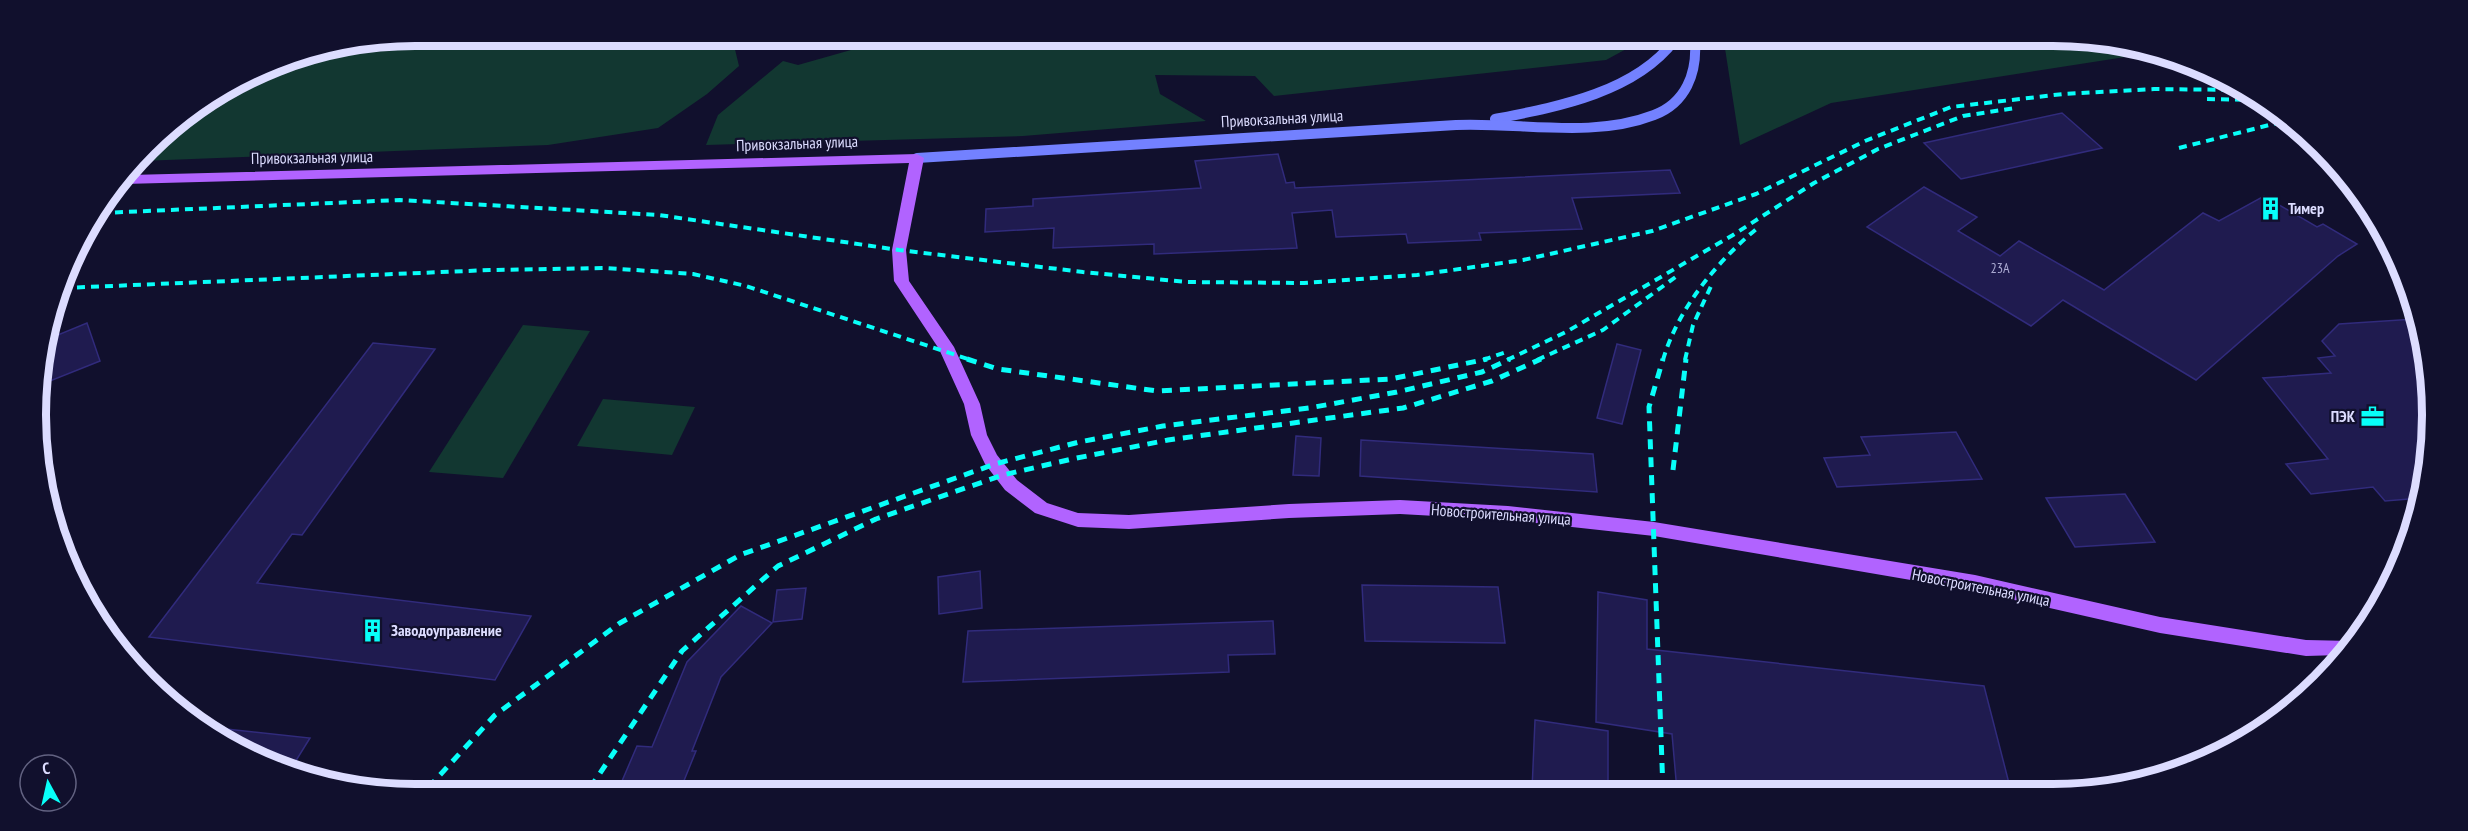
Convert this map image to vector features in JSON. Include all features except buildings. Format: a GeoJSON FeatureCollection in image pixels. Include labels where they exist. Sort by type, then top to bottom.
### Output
{"type":"FeatureCollection","features":[{"type":"Feature","properties":{"kind":"main road"},"geometry":{"type":"LineString","coordinates":[[1468,125],[1536,111],[1617,84],[1653,63],[1669,46]]}},
{"type":"Feature","properties":{"kind":"main road"},"geometry":{"type":"LineString","coordinates":[[1468,125],[1588,125],[1624,123],[1655,115],[1675,104],[1685,94],[1693,75],[1695,46]]}},
{"type":"Feature","properties":{"kind":"main road","name":"Привокзальная улица"},"geometry":{"type":"LineString","coordinates":[[132,180],[916,158],[1468,125]]}},
{"type":"Feature","properties":{"kind":"main road","name":"Новостроительная улица"},"geometry":{"type":"LineString","coordinates":[[916,158],[899,250],[902,281],[946,347],[972,404],[979,435],[991,459],[1011,485],[1041,508],[1078,520],[1129,522],[1289,511],[1400,507],[1520,514],[1654,529],[1957,580],[2160,625],[2306,648],[2339,647]]}},
{"type":"Feature","properties":{"kind":"green space"},"geometry":{"type":"Polygon","coordinates":[[[416,46],[734,46],[739,66],[707,94],[658,128],[548,145],[149,161],[172,138],[231,96],[297,66],[344,54],[416,46]]]}},
{"type":"Feature","properties":{"kind":"green space"},"geometry":{"type":"Polygon","coordinates":[[[940,46],[1632,46],[1606,60],[1274,96],[1255,76],[1155,75],[1160,94],[1206,121],[1023,136],[706,145],[718,115],[783,61],[798,65],[851,50],[940,46]]]}},
{"type":"Feature","properties":{"kind":"green space"},"geometry":{"type":"Polygon","coordinates":[[[1725,46],[2052,46],[2077,47],[2133,56],[1831,103],[1740,145],[1725,46]]]}},
{"type":"Feature","properties":{"kind":"green space"},"geometry":{"type":"Polygon","coordinates":[[[523,325],[590,331],[503,478],[429,472],[523,325]]]}},
{"type":"Feature","properties":{"kind":"green space"},"geometry":{"type":"Polygon","coordinates":[[[603,399],[695,407],[672,455],[577,446],[603,399]]]}},
{"type":"Feature","properties":{"kind":"railway"},"geometry":{"type":"LineString","coordinates":[[107,213],[400,200],[659,215],[899,250],[1083,272],[1187,282],[1304,283],[1417,275],[1523,260],[1652,231],[1756,194],[1865,141],[1951,107],[2063,94],[2154,89],[2225,90]]}},
{"type":"Feature","properties":{"kind":"railway"},"geometry":{"type":"LineString","coordinates":[[2207,99],[2243,100]]}},
{"type":"Feature","properties":{"kind":"railway"},"geometry":{"type":"LineString","coordinates":[[1507,360],[1566,332],[1733,235],[1814,183],[1878,149],[1963,116],[2015,108]]}},
{"type":"Feature","properties":{"kind":"railway"},"geometry":{"type":"LineString","coordinates":[[2179,148],[2277,123]]}},
{"type":"Feature","properties":{"kind":"railway"},"geometry":{"type":"LineString","coordinates":[[1663,360],[1679,322],[1701,286],[1729,254],[1760,226]]}},
{"type":"Feature","properties":{"kind":"railway"},"geometry":{"type":"LineString","coordinates":[[70,288],[490,270],[606,268],[693,274],[746,286],[971,360]]}},
{"type":"Feature","properties":{"kind":"railway"},"geometry":{"type":"LineString","coordinates":[[1537,360],[1603,330],[1677,276]]}},
{"type":"Feature","properties":{"kind":"railway"},"geometry":{"type":"LineString","coordinates":[[1685,360],[1693,325],[1712,284]]}},
{"type":"Feature","properties":{"kind":"railway"},"geometry":{"type":"LineString","coordinates":[[1484,360],[1509,351]]}},
{"type":"Feature","properties":{"kind":"railway"},"geometry":{"type":"LineString","coordinates":[[967,359],[998,369],[1157,391],[1391,379],[1484,360]]}},
{"type":"Feature","properties":{"kind":"railway"},"geometry":{"type":"LineString","coordinates":[[432,784],[495,715],[620,623],[740,555],[995,464],[1079,442],[1163,426],[1309,408],[1397,392],[1482,372],[1510,359]]}},
{"type":"Feature","properties":{"kind":"railway"},"geometry":{"type":"LineString","coordinates":[[593,784],[682,651],[778,566],[876,519],[1003,475],[1072,459],[1168,440],[1403,408],[1492,381],[1541,359]]}},
{"type":"Feature","properties":{"kind":"railway"},"geometry":{"type":"LineString","coordinates":[[1663,359],[1649,407],[1663,784]]}},
{"type":"Feature","properties":{"kind":"railway"},"geometry":{"type":"LineString","coordinates":[[1673,470],[1686,359]]}},
{"type":"Feature","properties":{"kind":"place","name":"Тимер"},"geometry":{"type":"Point","coordinates":[2270,208]}},
{"type":"Feature","properties":{"kind":"place","name":"ПЭК"},"geometry":{"type":"Point","coordinates":[2373,416]}},
{"type":"Feature","properties":{"kind":"place","name":"Заводоуправление"},"geometry":{"type":"Point","coordinates":[373,630]}}]}
